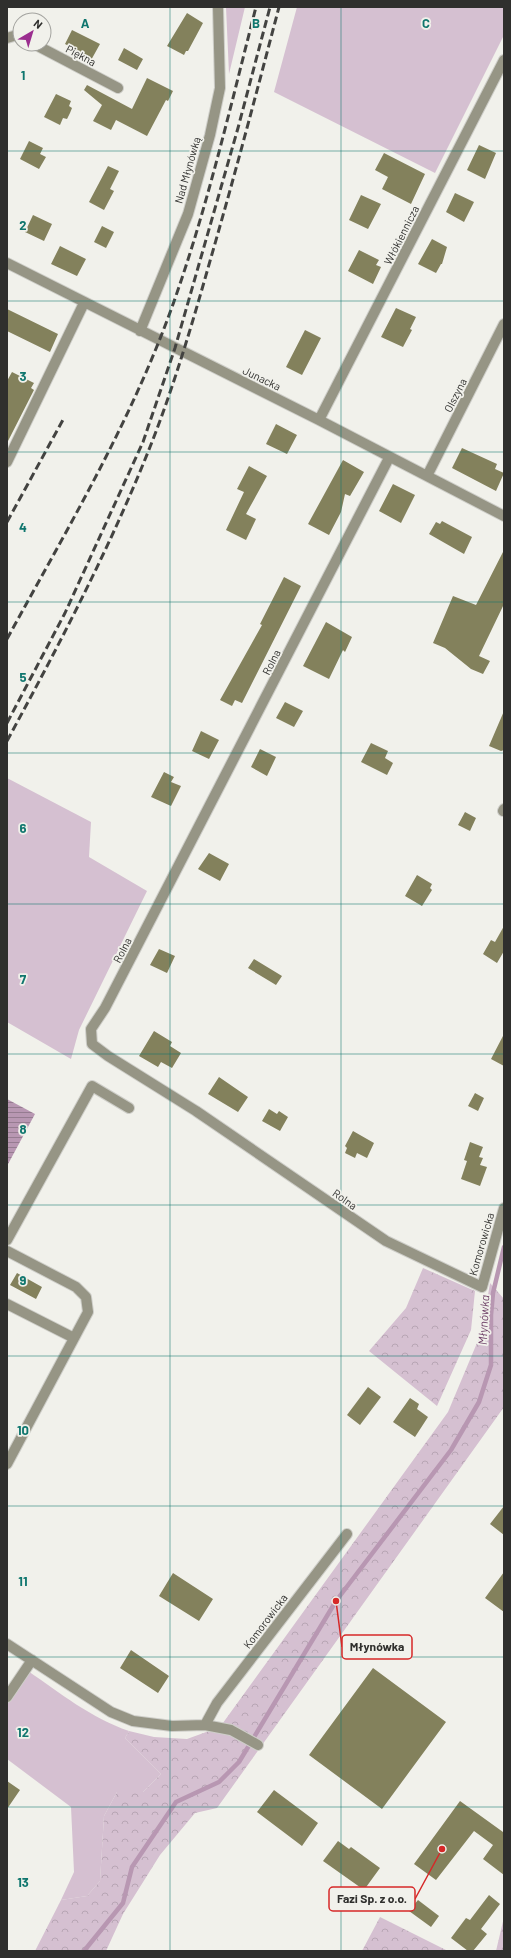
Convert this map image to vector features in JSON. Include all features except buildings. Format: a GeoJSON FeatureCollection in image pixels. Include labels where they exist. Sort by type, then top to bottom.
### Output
{"type":"FeatureCollection","features":[{"type":"Feature","properties":{"kind":"street","name":"Nad Młynówką"},"geometry":{"type":"LineString","coordinates":[[140,331],[188,214],[210,135],[220,88],[218,7]]}},
{"type":"Feature","properties":{"kind":"street","name":"Piękna"},"geometry":{"type":"LineString","coordinates":[[49,52],[118,88]]}},
{"type":"Feature","properties":{"kind":"street","name":"Włókiennicza"},"geometry":{"type":"LineString","coordinates":[[319,420],[504,60]]}},
{"type":"Feature","properties":{"kind":"street","name":"Junacka"},"geometry":{"type":"LineString","coordinates":[[7,263],[319,420],[389,458],[504,516]]}},
{"type":"Feature","properties":{"kind":"street"},"geometry":{"type":"LineString","coordinates":[[7,462],[84,303]]}},
{"type":"Feature","properties":{"kind":"street","name":"Olszyna"},"geometry":{"type":"LineString","coordinates":[[427,476],[504,324]]}},
{"type":"Feature","properties":{"kind":"street","name":"Rolna"},"geometry":{"type":"LineString","coordinates":[[389,458],[105,1008],[91,1029],[92,1044],[108,1056],[196,1111],[386,1242],[482,1287]]}},
{"type":"Feature","properties":{"kind":"street"},"geometry":{"type":"LineString","coordinates":[[7,1240],[92,1086],[129,1108]]}},
{"type":"Feature","properties":{"kind":"street","name":"Komorowicka"},"geometry":{"type":"LineString","coordinates":[[482,1287],[504,1208]]}},
{"type":"Feature","properties":{"kind":"street"},"geometry":{"type":"LineString","coordinates":[[7,1251],[76,1287],[86,1297],[88,1312],[7,1464]]}},
{"type":"Feature","properties":{"kind":"street"},"geometry":{"type":"LineString","coordinates":[[7,1304],[74,1338]]}},
{"type":"Feature","properties":{"kind":"street","name":"Komorowicka"},"geometry":{"type":"LineString","coordinates":[[205,1724],[217,1703],[347,1534]]}},
{"type":"Feature","properties":{"kind":"street"},"geometry":{"type":"LineString","coordinates":[[7,1644],[111,1712],[133,1721],[172,1726],[205,1724],[231,1730],[258,1745]]}},
{"type":"Feature","properties":{"kind":"street"},"geometry":{"type":"LineString","coordinates":[[7,1697],[32,1660]]}},
{"type":"Feature","properties":{"kind":"green space"},"geometry":{"type":"Polygon","coordinates":[[[226,7],[245,7],[229,74],[226,7]]]}},
{"type":"Feature","properties":{"kind":"green space"},"geometry":{"type":"Polygon","coordinates":[[[297,7],[504,7],[504,35],[435,173],[274,92],[297,7]]]}},
{"type":"Feature","properties":{"kind":"green space"},"geometry":{"type":"Polygon","coordinates":[[[7,778],[91,822],[89,857],[147,891],[79,1030],[71,1059],[7,1022],[7,778]]]}},
{"type":"Feature","properties":{"kind":"green space"},"geometry":{"type":"Polygon","coordinates":[[[423,1268],[475,1291],[471,1330],[437,1406],[369,1351],[406,1308],[423,1268]]]}},
{"type":"Feature","properties":{"kind":"green space"},"geometry":{"type":"Polygon","coordinates":[[[490,1283],[504,1299],[504,1407],[217,1808],[195,1813],[160,1855],[123,1914],[106,1951],[35,1951],[61,1900],[87,1896],[100,1881],[104,1816],[117,1792],[143,1792],[161,1774],[125,1738],[129,1731],[154,1737],[187,1739],[220,1727],[448,1412],[482,1331],[490,1283]]]}},
{"type":"Feature","properties":{"kind":"green space"},"geometry":{"type":"Polygon","coordinates":[[[28,1671],[89,1712],[115,1726],[129,1731],[125,1738],[161,1774],[143,1792],[117,1792],[104,1816],[100,1881],[87,1896],[61,1900],[74,1872],[71,1807],[7,1759],[7,1704],[28,1671]]]}},
{"type":"Feature","properties":{"kind":"green space"},"geometry":{"type":"Polygon","coordinates":[[[380,1917],[448,1951],[362,1951],[380,1917]]]}},
{"type":"Feature","properties":{"kind":"green space"},"geometry":{"type":"Polygon","coordinates":[[[504,1917],[504,1951],[496,1951],[504,1917]]]}},
{"type":"Feature","properties":{"kind":"shaded area"},"geometry":{"type":"Polygon","coordinates":[[[7,1099],[35,1114],[7,1166],[7,1099]]]}},
{"type":"Feature","properties":{"kind":"waterway","name":"Młynówka"},"geometry":{"type":"LineString","coordinates":[[84,1951],[123,1903],[132,1867],[176,1802],[219,1782],[239,1762],[336,1601],[451,1450],[479,1402],[491,1365],[491,1315],[493,1293],[504,1247]]}},
{"type":"Feature","properties":{"kind":"railway"},"geometry":{"type":"LineString","coordinates":[[7,639],[117,435],[137,393],[172,307],[185,270],[207,196],[256,7]]}},
{"type":"Feature","properties":{"kind":"railway"},"geometry":{"type":"LineString","coordinates":[[7,723],[65,613],[143,442],[175,348],[238,128],[270,7]]}},
{"type":"Feature","properties":{"kind":"railway"},"geometry":{"type":"LineString","coordinates":[[7,741],[46,669],[101,559],[135,485],[150,447],[177,372],[200,297],[279,7]]}},
{"type":"Feature","properties":{"kind":"railway"},"geometry":{"type":"LineString","coordinates":[[7,522],[64,418]]}},
{"type":"Feature","properties":{"kind":"place","name":"Młynówka"},"geometry":{"type":"Point","coordinates":[336,1601]}},
{"type":"Feature","properties":{"kind":"place","name":"Fazi Sp. z o.o."},"geometry":{"type":"Point","coordinates":[442,1849]}}]}
